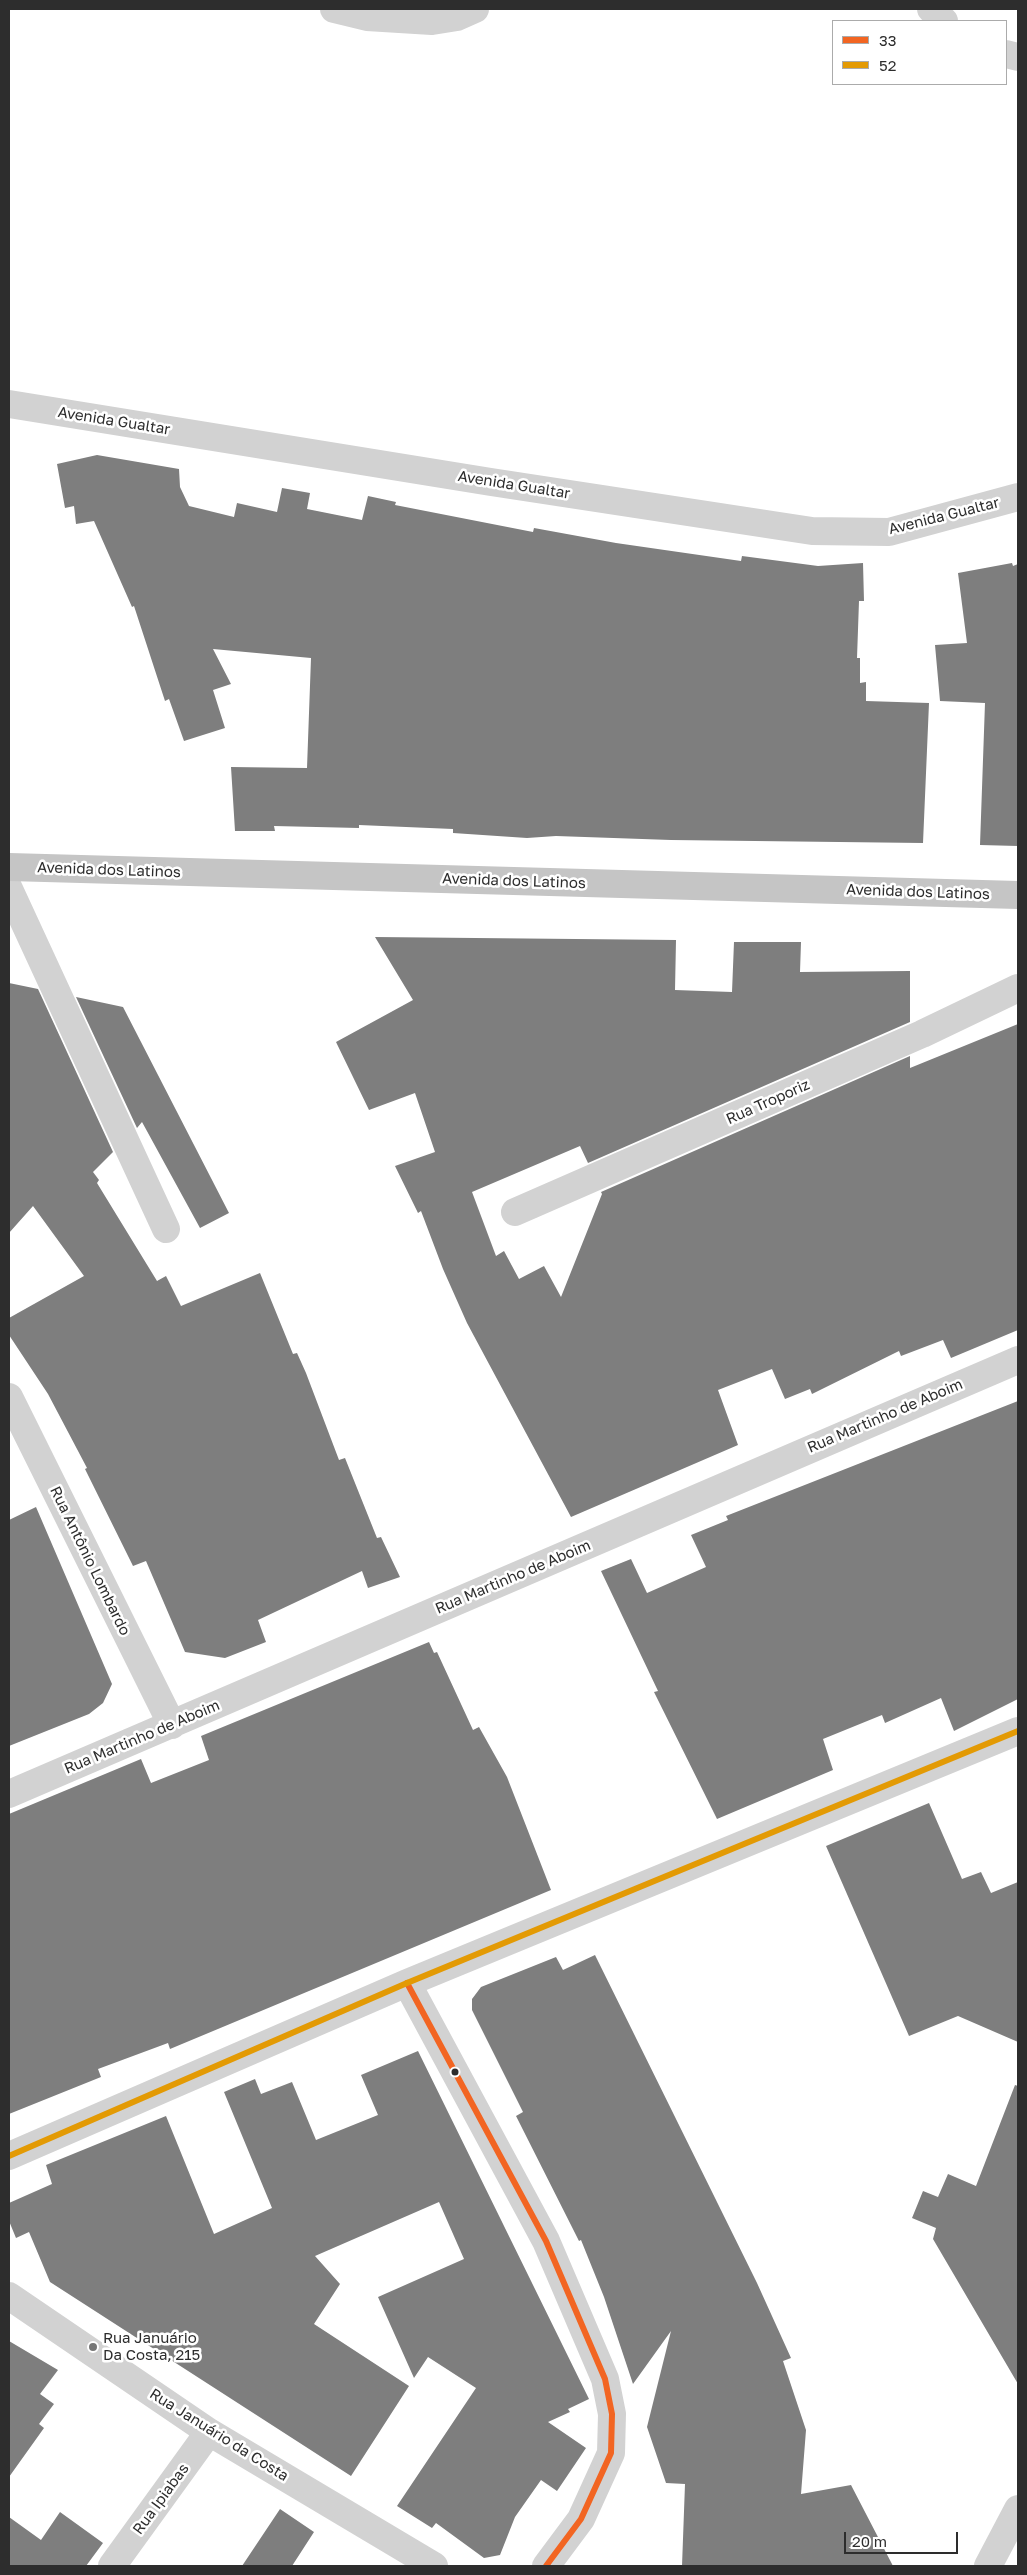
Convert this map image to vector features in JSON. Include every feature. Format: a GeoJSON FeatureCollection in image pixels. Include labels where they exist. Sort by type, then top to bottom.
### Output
{"type":"FeatureCollection","features":[{"type":"Feature","properties":{"kind":"main road","name":"Avenida dos Latinos"},"geometry":{"type":"LineString","coordinates":[[9,867],[1018,895]]}},
{"type":"Feature","properties":{"kind":"street"},"geometry":{"type":"LineString","coordinates":[[334,9],[367,17],[432,21],[456,17],[475,9]]}},
{"type":"Feature","properties":{"kind":"street"},"geometry":{"type":"LineString","coordinates":[[931,9],[943,20]]}},
{"type":"Feature","properties":{"kind":"street","name":"Avenida Gualtar"},"geometry":{"type":"LineString","coordinates":[[9,404],[482,480],[812,530],[889,532],[1018,497]]}},
{"type":"Feature","properties":{"kind":"street"},"geometry":{"type":"LineString","coordinates":[[9,889],[166,1229]]}},
{"type":"Feature","properties":{"kind":"street","name":"Rua Troporiz"},"geometry":{"type":"LineString","coordinates":[[515,1212],[922,1034],[1018,988]]}},
{"type":"Feature","properties":{"kind":"street","name":"Rua Martinho de Aboim"},"geometry":{"type":"LineString","coordinates":[[9,1794],[1018,1360]]}},
{"type":"Feature","properties":{"kind":"street","name":"Rua Antônio Lombardo"},"geometry":{"type":"LineString","coordinates":[[9,1397],[172,1725]]}},
{"type":"Feature","properties":{"kind":"street"},"geometry":{"type":"LineString","coordinates":[[9,2156],[407,1983],[1018,1731]]}},
{"type":"Feature","properties":{"kind":"street"},"geometry":{"type":"LineString","coordinates":[[407,1983],[546,2241],[605,2379],[612,2414],[611,2453],[581,2519],[546,2566]]}},
{"type":"Feature","properties":{"kind":"street","name":"Rua Januário da Costa"},"geometry":{"type":"LineString","coordinates":[[9,2296],[209,2432],[434,2566]]}},
{"type":"Feature","properties":{"kind":"street","name":"Rua Ipiabas"},"geometry":{"type":"LineString","coordinates":[[112,2566],[209,2432]]}},
{"type":"Feature","properties":{"kind":"street"},"geometry":{"type":"LineString","coordinates":[[988,2566],[1018,2509]]}},
{"type":"Feature","properties":{"kind":"building"},"geometry":{"type":"Polygon","coordinates":[[[97,455],[179,469],[180,487],[189,506],[234,517],[237,503],[277,512],[282,488],[310,493],[307,509],[362,520],[368,496],[396,502],[395,505],[533,532],[534,528],[616,543],[741,561],[742,556],[818,566],[863,563],[864,601],[859,601],[857,658],[860,658],[860,683],[866,682],[866,701],[929,703],[923,843],[671,840],[556,836],[527,838],[453,833],[453,829],[359,825],[359,828],[274,826],[275,831],[235,831],[231,767],[307,768],[311,658],[213,649],[231,684],[213,690],[225,728],[184,741],[169,699],[165,701],[134,606],[132,607],[94,521],[76,524],[74,506],[65,508],[57,464],[97,455]]]}},
{"type":"Feature","properties":{"kind":"building"},"geometry":{"type":"Polygon","coordinates":[[[1012,563],[1013,566],[1018,564],[1018,846],[980,845],[985,703],[940,701],[935,645],[967,643],[958,573],[1012,563]]]}},
{"type":"Feature","properties":{"kind":"building"},"geometry":{"type":"Polygon","coordinates":[[[375,937],[676,940],[675,990],[732,992],[734,942],[801,942],[800,972],[910,971],[910,1022],[588,1163],[580,1146],[472,1192],[496,1256],[504,1251],[519,1279],[544,1266],[561,1297],[602,1194],[601,1192],[910,1056],[910,1068],[1018,1024],[1018,1330],[951,1358],[943,1340],[901,1356],[899,1351],[812,1394],[810,1389],[785,1399],[772,1369],[718,1390],[738,1445],[571,1517],[467,1323],[443,1269],[421,1211],[418,1213],[395,1166],[435,1152],[415,1093],[369,1110],[336,1042],[413,1000],[375,937]]]}},
{"type":"Feature","properties":{"kind":"building"},"geometry":{"type":"Polygon","coordinates":[[[9,983],[38,989],[113,1152],[93,1172],[99,1180],[97,1183],[157,1281],[166,1276],[181,1306],[260,1273],[293,1354],[297,1353],[306,1373],[339,1460],[345,1458],[377,1538],[381,1537],[400,1577],[368,1588],[362,1571],[258,1620],[266,1642],[225,1658],[185,1652],[146,1561],[133,1566],[85,1469],[87,1468],[48,1394],[9,1335],[9,1318],[84,1276],[33,1206],[9,1233],[9,983]]]}},
{"type":"Feature","properties":{"kind":"building"},"geometry":{"type":"Polygon","coordinates":[[[76,997],[123,1007],[229,1213],[200,1228],[142,1122],[137,1128],[76,997]]]}},
{"type":"Feature","properties":{"kind":"building"},"geometry":{"type":"Polygon","coordinates":[[[1018,1401],[1018,1699],[954,1731],[941,1698],[885,1723],[882,1715],[823,1739],[833,1770],[717,1819],[654,1692],[658,1691],[601,1571],[631,1559],[647,1593],[706,1567],[691,1535],[728,1520],[726,1516],[1018,1401]]]}},
{"type":"Feature","properties":{"kind":"building"},"geometry":{"type":"Polygon","coordinates":[[[36,1507],[112,1684],[103,1703],[89,1714],[9,1746],[9,1520],[36,1507]]]}},
{"type":"Feature","properties":{"kind":"building"},"geometry":{"type":"Polygon","coordinates":[[[429,1642],[434,1653],[437,1652],[473,1730],[479,1727],[507,1777],[551,1890],[170,2049],[168,2043],[98,2069],[101,2077],[9,2114],[9,1814],[141,1759],[151,1783],[209,1760],[201,1736],[429,1642]]]}},
{"type":"Feature","properties":{"kind":"building"},"geometry":{"type":"Polygon","coordinates":[[[929,1803],[962,1879],[981,1872],[991,1893],[1018,1882],[1018,2042],[958,2016],[909,2036],[826,1846],[929,1803]]]}},
{"type":"Feature","properties":{"kind":"building"},"geometry":{"type":"Polygon","coordinates":[[[595,1955],[757,2283],[791,2358],[783,2361],[806,2430],[801,2494],[851,2485],[893,2566],[682,2566],[685,2484],[666,2483],[647,2427],[671,2331],[633,2384],[604,2297],[581,2240],[579,2241],[516,2116],[523,2112],[472,2010],[472,1999],[481,1987],[556,1957],[563,1970],[595,1955]]]}},
{"type":"Feature","properties":{"kind":"building"},"geometry":{"type":"Polygon","coordinates":[[[418,2051],[589,2399],[568,2409],[570,2412],[548,2422],[586,2448],[557,2491],[541,2480],[515,2517],[500,2555],[484,2558],[436,2523],[432,2528],[397,2506],[476,2388],[428,2357],[414,2378],[378,2297],[464,2259],[439,2202],[315,2256],[340,2284],[314,2324],[409,2386],[351,2476],[50,2282],[29,2232],[16,2238],[9,2221],[9,2203],[52,2184],[46,2165],[166,2116],[214,2234],[272,2208],[224,2092],[255,2079],[261,2094],[292,2082],[316,2140],[378,2115],[361,2075],[418,2051]]]}},
{"type":"Feature","properties":{"kind":"building"},"geometry":{"type":"Polygon","coordinates":[[[1015,2085],[1018,2086],[1018,2384],[933,2239],[936,2228],[912,2218],[923,2191],[938,2197],[948,2174],[976,2186],[1015,2085]]]}},
{"type":"Feature","properties":{"kind":"building"},"geometry":{"type":"Polygon","coordinates":[[[9,2341],[58,2370],[40,2394],[54,2404],[39,2424],[44,2428],[9,2477],[9,2341]]]}},
{"type":"Feature","properties":{"kind":"building"},"geometry":{"type":"Polygon","coordinates":[[[280,2509],[314,2532],[292,2566],[242,2566],[280,2509]]]}},
{"type":"Feature","properties":{"kind":"building"},"geometry":{"type":"Polygon","coordinates":[[[60,2512],[103,2543],[86,2566],[9,2566],[9,2517],[41,2540],[60,2512]]]}},
{"type":"Feature","properties":{"kind":"transit line","name":"52"},"geometry":{"type":"LineString","coordinates":[[9,2156],[407,1983],[1018,1731]]}},
{"type":"Feature","properties":{"kind":"transit line","name":"33"},"geometry":{"type":"LineString","coordinates":[[407,1983],[546,2241],[605,2379],[612,2414],[611,2453],[581,2519],[546,2566]]}},
{"type":"Feature","properties":{"kind":"place","name":"Rua Januário Da Costa, 215"},"geometry":{"type":"Point","coordinates":[93,2347]}}]}
